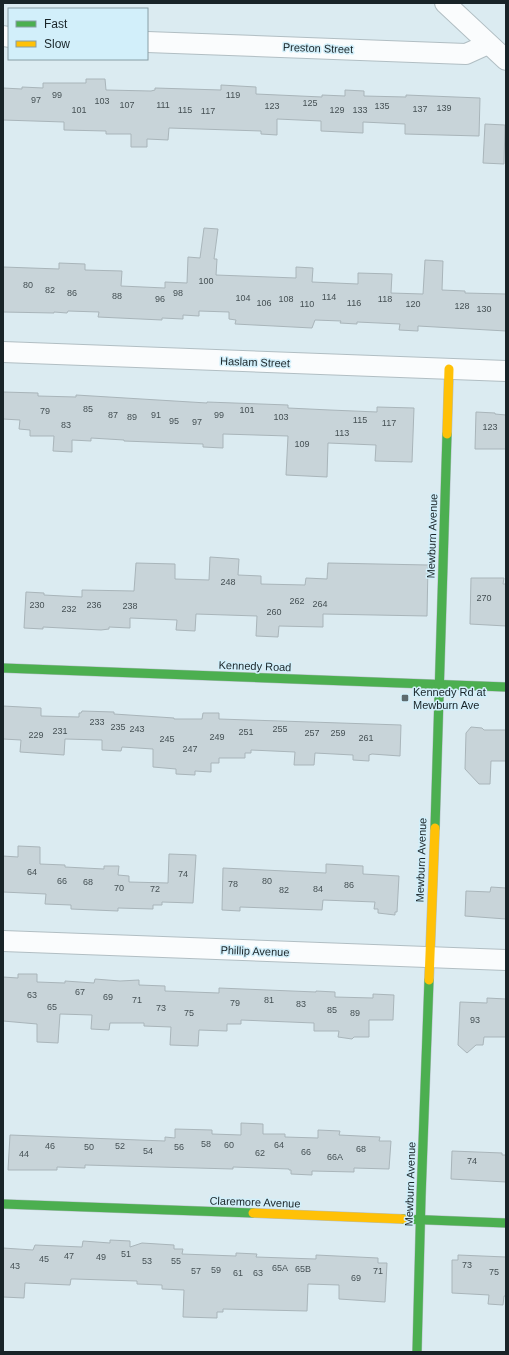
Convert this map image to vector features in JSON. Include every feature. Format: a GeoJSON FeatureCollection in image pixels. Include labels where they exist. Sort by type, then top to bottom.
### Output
{"type":"FeatureCollection","features":[{"type":"Feature","properties":{"kind":"street"},"geometry":{"type":"LineString","coordinates":[[445,3],[506,60]]}},
{"type":"Feature","properties":{"kind":"street","name":"Preston Street"},"geometry":{"type":"LineString","coordinates":[[148,42],[466,54],[488,44]]}},
{"type":"Feature","properties":{"kind":"street","name":"Haslam Street"},"geometry":{"type":"LineString","coordinates":[[3,352],[506,371]]}},
{"type":"Feature","properties":{"kind":"street","name":"Mewburn Avenue"},"geometry":{"type":"LineString","coordinates":[[417,1352],[421,1239],[420,1220],[440,684],[449,369]]}},
{"type":"Feature","properties":{"kind":"street","name":"Kennedy Road"},"geometry":{"type":"LineString","coordinates":[[3,668],[506,687]]}},
{"type":"Feature","properties":{"kind":"street","name":"Phillip Avenue"},"geometry":{"type":"LineString","coordinates":[[3,941],[506,960]]}},
{"type":"Feature","properties":{"kind":"street","name":"Claremore Avenue"},"geometry":{"type":"LineString","coordinates":[[3,1204],[506,1223]]}},
{"type":"Feature","properties":{"kind":"building"},"geometry":{"type":"Polygon","coordinates":[[[86,79],[105,79],[106,90],[151,91],[155,90],[155,88],[221,90],[221,85],[256,87],[256,94],[322,97],[322,95],[345,96],[345,90],[364,91],[364,96],[406,97],[406,95],[480,98],[479,136],[405,134],[405,124],[363,122],[363,133],[321,131],[321,121],[277,119],[277,135],[261,134],[261,131],[169,128],[168,140],[147,139],[147,147],[131,147],[131,134],[106,134],[106,131],[64,130],[64,122],[3,120],[3,88],[43,88],[43,83],[86,83],[86,79]]]}},
{"type":"Feature","properties":{"kind":"building"},"geometry":{"type":"Polygon","coordinates":[[[485,124],[505,125],[504,164],[483,163],[485,124]]]}},
{"type":"Feature","properties":{"kind":"building"},"geometry":{"type":"Polygon","coordinates":[[[204,228],[218,229],[214,259],[217,259],[216,275],[296,278],[296,267],[313,268],[312,282],[358,284],[358,273],[392,274],[391,293],[423,294],[425,260],[443,261],[442,290],[465,291],[465,293],[506,294],[506,331],[418,326],[418,331],[399,330],[400,324],[357,322],[357,324],[340,323],[341,321],[315,320],[312,328],[235,324],[236,320],[229,319],[229,312],[199,311],[199,316],[183,315],[183,319],[162,318],[162,320],[98,317],[99,312],[3,312],[3,267],[59,269],[59,263],[85,264],[85,270],[122,271],[121,286],[165,288],[165,282],[187,283],[188,257],[200,258],[204,228]]]}},
{"type":"Feature","properties":{"kind":"building"},"geometry":{"type":"Polygon","coordinates":[[[3,392],[38,393],[38,396],[76,397],[76,395],[207,403],[288,405],[288,408],[377,412],[377,407],[414,408],[412,462],[375,461],[376,445],[328,443],[327,477],[286,475],[288,436],[223,434],[223,448],[203,447],[203,444],[124,441],[91,438],[91,441],[72,440],[72,452],[53,451],[54,436],[30,436],[30,430],[19,429],[20,420],[3,419],[3,392]]]}},
{"type":"Feature","properties":{"kind":"building"},"geometry":{"type":"Polygon","coordinates":[[[476,412],[506,415],[506,449],[475,449],[476,412]]]}},
{"type":"Feature","properties":{"kind":"building"},"geometry":{"type":"Polygon","coordinates":[[[210,557],[239,559],[238,575],[261,576],[261,584],[305,585],[306,578],[327,579],[328,563],[428,565],[427,616],[323,614],[323,627],[279,626],[278,637],[256,636],[257,616],[196,614],[195,631],[176,630],[177,620],[130,618],[130,628],[109,627],[109,629],[101,630],[43,627],[43,629],[24,628],[26,592],[44,593],[44,595],[82,597],[82,590],[134,591],[136,563],[175,564],[175,579],[209,580],[210,557]]]}},
{"type":"Feature","properties":{"kind":"building"},"geometry":{"type":"Polygon","coordinates":[[[471,578],[504,578],[503,584],[506,584],[506,626],[470,624],[471,578]]]}},
{"type":"Feature","properties":{"kind":"building"},"geometry":{"type":"Polygon","coordinates":[[[3,706],[41,708],[41,716],[79,717],[79,713],[82,711],[114,712],[114,714],[174,719],[202,719],[203,713],[219,713],[219,719],[401,725],[400,756],[372,754],[369,755],[369,761],[353,760],[353,755],[315,753],[314,765],[294,765],[295,752],[251,750],[251,753],[245,753],[245,758],[219,758],[219,763],[211,763],[211,772],[195,771],[195,775],[176,774],[176,769],[153,767],[153,749],[122,747],[121,751],[102,750],[102,740],[65,739],[64,755],[20,752],[21,740],[3,739],[3,706]]]}},
{"type":"Feature","properties":{"kind":"building"},"geometry":{"type":"Polygon","coordinates":[[[471,727],[482,728],[484,730],[506,730],[506,761],[491,761],[490,784],[479,784],[465,769],[466,733],[471,727]]]}},
{"type":"Feature","properties":{"kind":"building"},"geometry":{"type":"Polygon","coordinates":[[[18,846],[40,847],[40,864],[104,869],[104,866],[119,866],[118,875],[129,876],[129,882],[168,883],[169,854],[196,855],[193,903],[162,902],[162,905],[153,905],[153,909],[118,908],[118,911],[71,909],[71,905],[45,904],[46,894],[3,892],[3,856],[18,857],[18,846]]]}},
{"type":"Feature","properties":{"kind":"building"},"geometry":{"type":"Polygon","coordinates":[[[326,864],[363,866],[363,874],[399,876],[397,912],[395,912],[395,915],[378,913],[378,909],[374,909],[375,902],[323,900],[322,910],[240,907],[240,911],[222,910],[223,868],[326,873],[326,864]]]}},
{"type":"Feature","properties":{"kind":"building"},"geometry":{"type":"Polygon","coordinates":[[[491,887],[506,888],[506,919],[465,916],[466,891],[490,892],[491,887]]]}},
{"type":"Feature","properties":{"kind":"building"},"geometry":{"type":"Polygon","coordinates":[[[18,974],[37,974],[37,982],[65,983],[65,981],[94,983],[95,979],[120,981],[139,980],[139,985],[165,986],[165,991],[219,993],[219,988],[335,992],[335,997],[373,998],[373,994],[394,995],[393,1020],[369,1020],[369,1037],[354,1037],[352,1039],[338,1037],[339,1031],[314,1031],[314,1023],[241,1020],[241,1024],[227,1024],[227,1031],[199,1030],[198,1046],[170,1045],[171,1027],[144,1026],[144,1023],[110,1023],[109,1030],[91,1029],[92,1015],[60,1014],[58,1043],[37,1042],[37,1024],[3,1021],[3,977],[18,978],[18,974]]]}},
{"type":"Feature","properties":{"kind":"building"},"geometry":{"type":"Polygon","coordinates":[[[487,998],[506,999],[506,1037],[484,1037],[483,1045],[476,1045],[467,1053],[458,1045],[460,1002],[487,1003],[487,998]]]}},
{"type":"Feature","properties":{"kind":"building"},"geometry":{"type":"Polygon","coordinates":[[[241,1123],[263,1124],[263,1134],[285,1134],[285,1137],[318,1138],[318,1130],[340,1131],[339,1135],[380,1137],[379,1141],[391,1141],[389,1169],[354,1168],[354,1172],[312,1171],[312,1175],[291,1174],[291,1170],[289,1169],[233,1167],[233,1169],[85,1165],[85,1168],[57,1167],[57,1170],[8,1170],[10,1135],[165,1141],[165,1137],[175,1138],[175,1129],[212,1130],[212,1134],[241,1135],[241,1123]]]}},
{"type":"Feature","properties":{"kind":"building"},"geometry":{"type":"Polygon","coordinates":[[[452,1151],[502,1153],[502,1155],[506,1155],[506,1182],[451,1179],[452,1151]]]}},
{"type":"Feature","properties":{"kind":"building"},"geometry":{"type":"Polygon","coordinates":[[[110,1240],[130,1241],[130,1247],[142,1243],[174,1245],[174,1249],[183,1249],[182,1254],[236,1256],[236,1253],[257,1254],[256,1257],[316,1259],[316,1255],[378,1258],[378,1263],[387,1263],[385,1302],[339,1299],[339,1285],[308,1284],[307,1311],[223,1309],[223,1312],[217,1312],[217,1318],[183,1317],[184,1290],[162,1289],[162,1285],[137,1284],[137,1281],[75,1279],[71,1279],[70,1285],[25,1283],[24,1298],[3,1297],[3,1248],[33,1250],[35,1245],[82,1247],[83,1241],[110,1243],[110,1240]]]}},
{"type":"Feature","properties":{"kind":"building"},"geometry":{"type":"Polygon","coordinates":[[[458,1255],[506,1257],[506,1296],[504,1296],[503,1305],[488,1304],[489,1295],[452,1293],[452,1260],[458,1260],[458,1255]]]}},
{"type":"Feature","properties":{"kind":"traffic: fast"},"geometry":{"type":"LineString","coordinates":[[435,828],[447,434]]}},
{"type":"Feature","properties":{"kind":"traffic: fast"},"geometry":{"type":"LineString","coordinates":[[3,668],[506,687]]}},
{"type":"Feature","properties":{"kind":"traffic: fast"},"geometry":{"type":"LineString","coordinates":[[417,1352],[429,980]]}},
{"type":"Feature","properties":{"kind":"traffic: fast"},"geometry":{"type":"LineString","coordinates":[[3,1204],[253,1213]]}},
{"type":"Feature","properties":{"kind":"traffic: fast"},"geometry":{"type":"LineString","coordinates":[[403,1219],[506,1223]]}},
{"type":"Feature","properties":{"kind":"traffic: slow"},"geometry":{"type":"LineString","coordinates":[[447,434],[449,369]]}},
{"type":"Feature","properties":{"kind":"traffic: slow"},"geometry":{"type":"LineString","coordinates":[[429,980],[435,828]]}},
{"type":"Feature","properties":{"kind":"traffic: slow"},"geometry":{"type":"LineString","coordinates":[[253,1213],[403,1219]]}},
{"type":"Feature","properties":{"kind":"place","name":"Kennedy Rd at Mewburn Ave"},"geometry":{"type":"Point","coordinates":[405,698]}}]}
